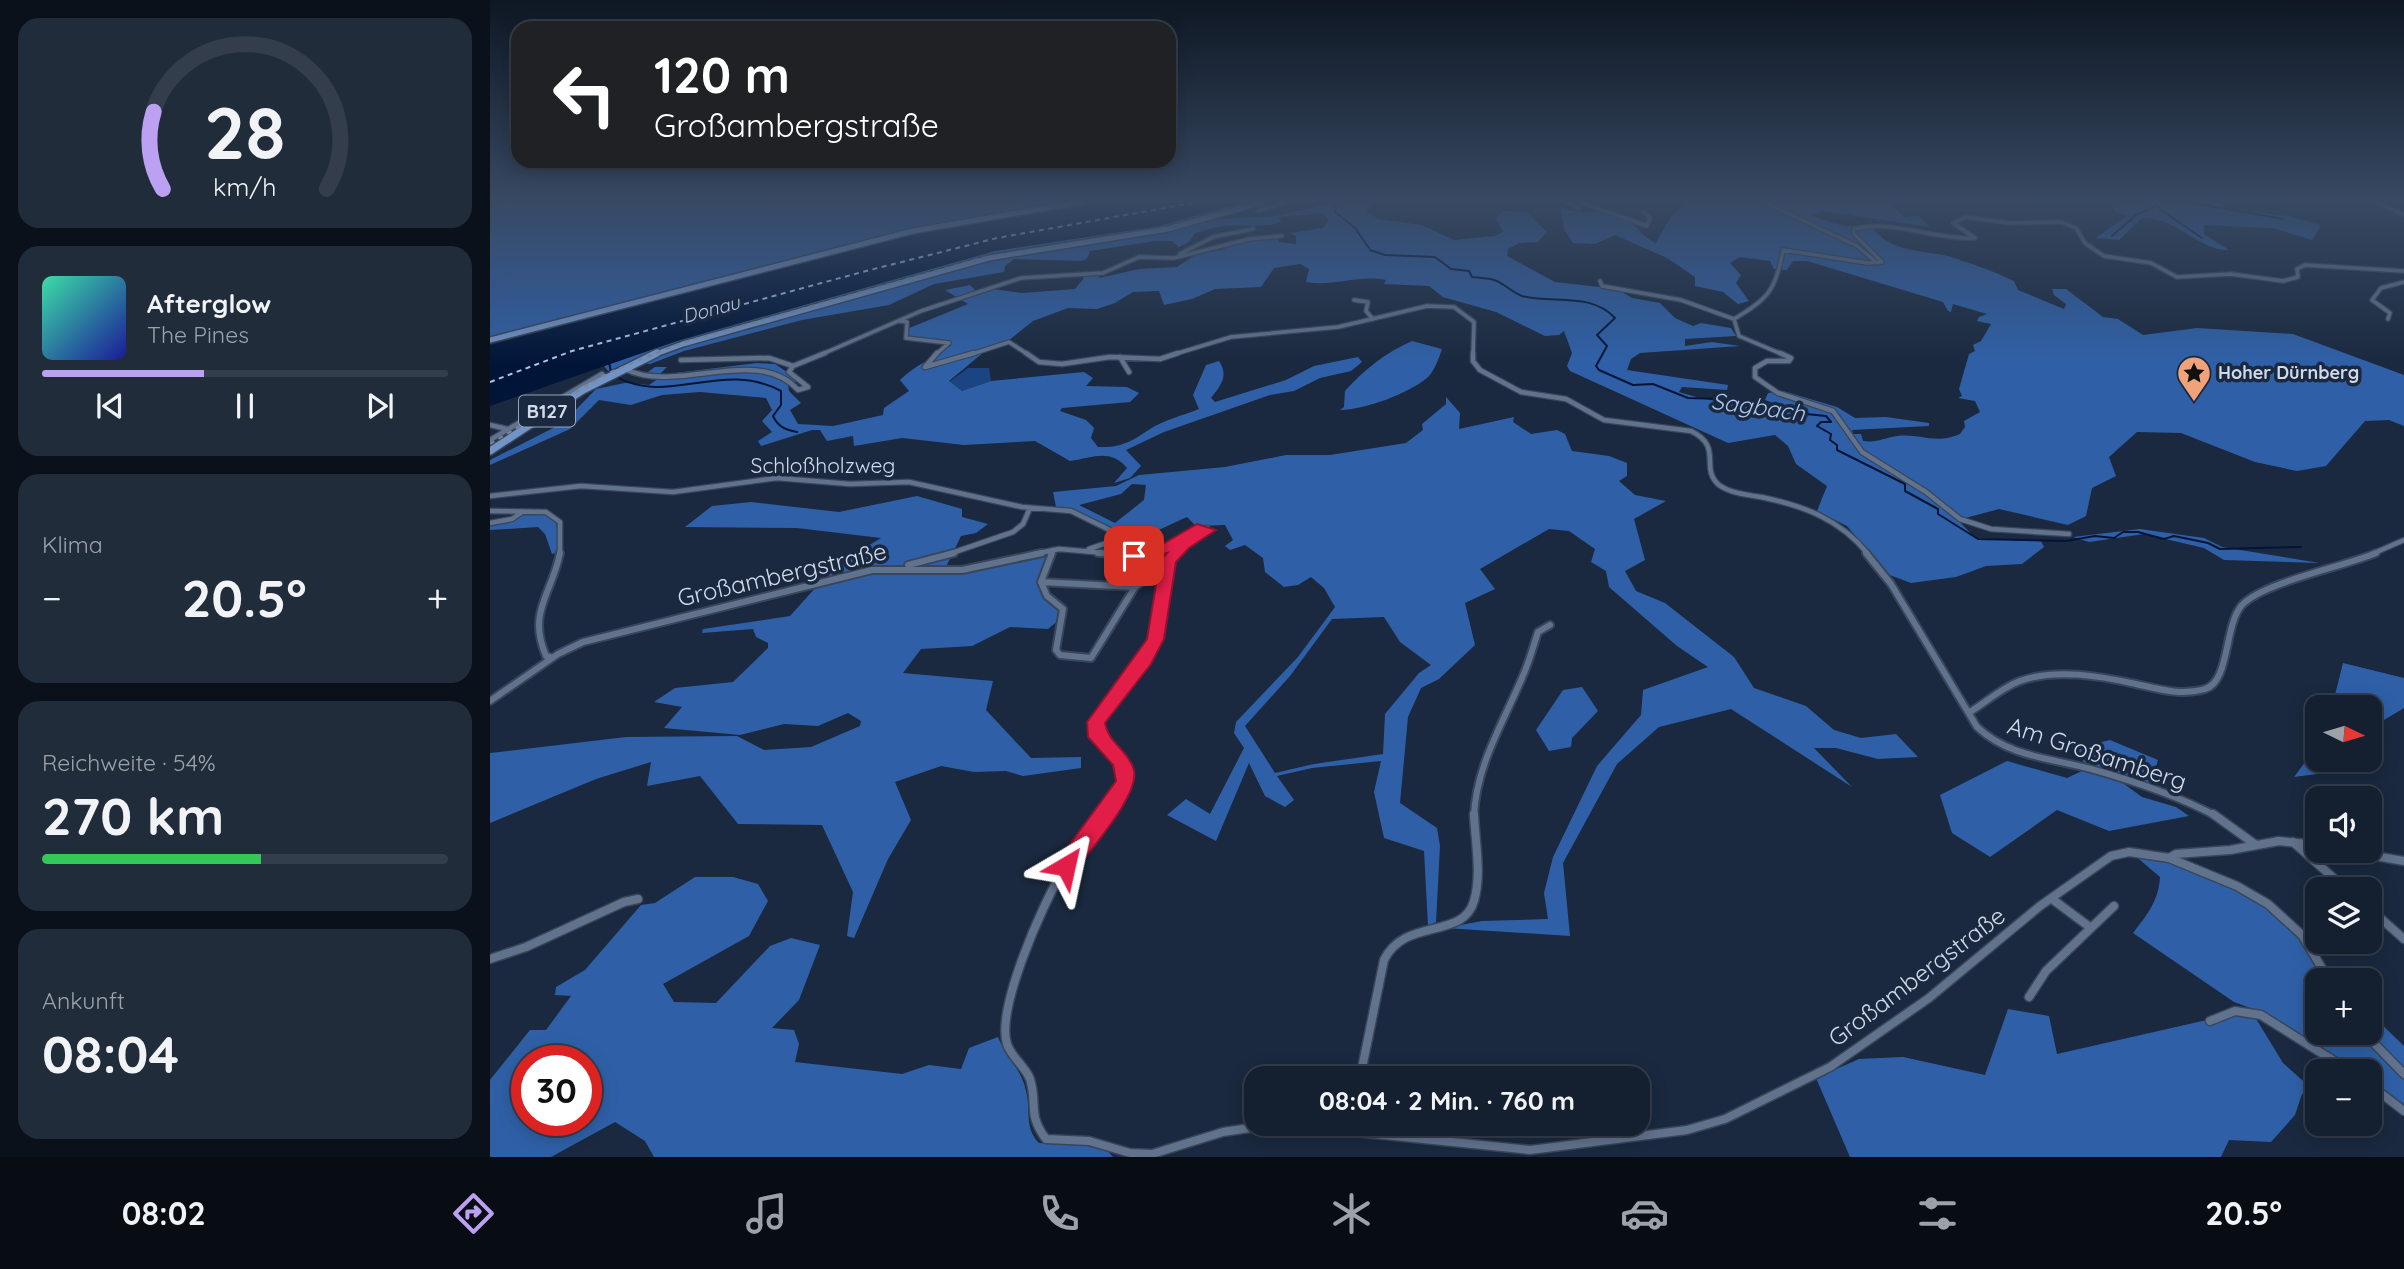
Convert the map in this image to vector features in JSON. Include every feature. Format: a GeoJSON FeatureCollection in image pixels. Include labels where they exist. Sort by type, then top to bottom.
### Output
{"type":"FeatureCollection","features":[{"type":"Feature","properties":{"kind":"main road"},"geometry":{"type":"LineString","coordinates":[[490,340],[816,256]]}},
{"type":"Feature","properties":{"kind":"main road","name":"B127"},"geometry":{"type":"LineString","coordinates":[[490,451],[604,375],[683,344],[975,261],[1005,256]]}},
{"type":"Feature","properties":{"kind":"street"},"geometry":{"type":"LineString","coordinates":[[620,369],[656,379],[749,369],[789,380],[798,390],[808,387],[789,372],[793,366],[920,311],[1021,278],[1050,274],[1097,274],[1130,259],[1176,256]]}},
{"type":"Feature","properties":{"kind":"street"},"geometry":{"type":"LineString","coordinates":[[1164,257],[1182,256]]}},
{"type":"Feature","properties":{"kind":"street"},"geometry":{"type":"LineString","coordinates":[[1600,281],[1601,286],[1682,300],[1734,318],[1763,303],[1779,274],[1782,256]]}},
{"type":"Feature","properties":{"kind":"street"},"geometry":{"type":"LineString","coordinates":[[1830,256],[1877,262],[1883,260],[1878,256]]}},
{"type":"Feature","properties":{"kind":"street"},"geometry":{"type":"LineString","coordinates":[[1869,256],[1877,262]]}},
{"type":"Feature","properties":{"kind":"street"},"geometry":{"type":"LineString","coordinates":[[2104,256],[2151,263],[2177,277],[2231,274],[2283,281],[2298,277],[2297,269],[2305,265],[2404,271]]}},
{"type":"Feature","properties":{"kind":"street"},"geometry":{"type":"LineString","coordinates":[[2388,319],[2390,313],[2372,300],[2374,295],[2382,287],[2404,282]]}},
{"type":"Feature","properties":{"kind":"street"},"geometry":{"type":"LineString","coordinates":[[1354,300],[1368,302],[1366,311],[1373,319]]}},
{"type":"Feature","properties":{"kind":"street","name":"Am Großamberg"},"geometry":{"type":"LineString","coordinates":[[900,321],[906,322],[906,338],[949,343],[927,362],[927,368],[1009,342],[1034,359],[1050,364],[1120,357],[1160,359],[1231,337],[1338,327],[1427,306],[1459,309],[1475,324],[1473,361],[1485,373],[1527,394],[1566,399],[1597,417],[1698,433],[1707,440],[1713,477],[1722,486],[1738,493],[1787,501],[1840,524],[1886,578],[1984,735],[2007,749],[2088,768],[2204,809],[2231,822],[2256,845]]}},
{"type":"Feature","properties":{"kind":"street"},"geometry":{"type":"LineString","coordinates":[[1734,318],[1739,336],[1791,358],[1789,361],[1760,363],[1754,370],[1755,377],[1778,393],[1833,411],[1847,427],[1862,453],[1926,492],[1956,517],[1991,529],[2069,534]]}},
{"type":"Feature","properties":{"kind":"street"},"geometry":{"type":"LineString","coordinates":[[1120,357],[1129,372]]}},
{"type":"Feature","properties":{"kind":"street"},"geometry":{"type":"LineString","coordinates":[[681,360],[777,358],[793,366]]}},
{"type":"Feature","properties":{"kind":"street"},"geometry":{"type":"LineString","coordinates":[[490,440],[604,375]]}},
{"type":"Feature","properties":{"kind":"street"},"geometry":{"type":"LineString","coordinates":[[490,425],[507,429]]}},
{"type":"Feature","properties":{"kind":"street","name":"Schloßholzweg"},"geometry":{"type":"LineString","coordinates":[[490,496],[580,486],[673,492],[751,480],[793,478],[850,484],[917,483],[1030,508],[1071,511],[1124,537],[1086,550]]}},
{"type":"Feature","properties":{"kind":"street"},"geometry":{"type":"LineString","coordinates":[[894,568],[933,560],[1013,532],[1023,524],[1030,508]]}},
{"type":"Feature","properties":{"kind":"street"},"geometry":{"type":"LineString","coordinates":[[490,510],[546,513],[560,522],[561,555],[545,592],[536,634],[545,656],[550,657]]}},
{"type":"Feature","properties":{"kind":"street"},"geometry":{"type":"LineString","coordinates":[[490,523],[512,519],[522,512]]}},
{"type":"Feature","properties":{"kind":"street","name":"Großambergstraße"},"geometry":{"type":"LineString","coordinates":[[490,701],[550,657],[572,646],[610,634],[855,573],[894,568],[962,570],[1053,550],[1086,550],[1115,555],[1144,554],[1167,548],[1194,530],[1207,528],[1208,531],[1181,547],[1165,566],[1156,639],[1145,660],[1095,726],[1098,737],[1125,768],[1123,789],[1072,857],[1056,885],[1015,978],[1006,1006],[1004,1033],[1007,1045],[1025,1067],[1031,1083],[1034,1122],[1046,1139],[1089,1141],[1137,1154],[1172,1153],[1244,1128]]}},
{"type":"Feature","properties":{"kind":"street"},"geometry":{"type":"LineString","coordinates":[[1970,712],[2014,683],[2060,675],[2093,675],[2174,692],[2207,689],[2220,676],[2232,619],[2240,606],[2275,587],[2359,560],[2404,540]]}},
{"type":"Feature","properties":{"kind":"street"},"geometry":{"type":"LineString","coordinates":[[1053,550],[1041,582],[1047,596],[1063,609],[1056,650],[1060,655],[1084,659],[1091,658],[1102,644],[1135,587],[1165,566]]}},
{"type":"Feature","properties":{"kind":"street"},"geometry":{"type":"LineString","coordinates":[[1041,582],[1135,587]]}},
{"type":"Feature","properties":{"kind":"street"},"geometry":{"type":"LineString","coordinates":[[1362,1066],[1384,960],[1390,946],[1402,936],[1456,921],[1473,906],[1476,890],[1473,822],[1478,788],[1538,632],[1544,626],[1550,625]]}},
{"type":"Feature","properties":{"kind":"street"},"geometry":{"type":"LineString","coordinates":[[2293,842],[2332,877]]}},
{"type":"Feature","properties":{"kind":"street"},"geometry":{"type":"LineString","coordinates":[[2169,859],[2176,854],[2256,845],[2305,844]]}},
{"type":"Feature","properties":{"kind":"street","name":"Großambergstraße"},"geometry":{"type":"LineString","coordinates":[[1650,1135],[1676,1132],[1725,1119],[1847,1056],[1929,998],[2009,934],[2026,916],[2101,862],[2122,852],[2148,853],[2169,859],[2237,886],[2279,912],[2302,935],[2322,968]]}},
{"type":"Feature","properties":{"kind":"street"},"geometry":{"type":"LineString","coordinates":[[2382,857],[2404,861]]}},
{"type":"Feature","properties":{"kind":"street"},"geometry":{"type":"LineString","coordinates":[[490,959],[526,947],[624,902],[638,899]]}},
{"type":"Feature","properties":{"kind":"street"},"geometry":{"type":"LineString","coordinates":[[2052,899],[2091,928]]}},
{"type":"Feature","properties":{"kind":"street"},"geometry":{"type":"LineString","coordinates":[[2029,997],[2038,977],[2103,920],[2113,906]]}},
{"type":"Feature","properties":{"kind":"street"},"geometry":{"type":"LineString","coordinates":[[2382,920],[2404,939]]}},
{"type":"Feature","properties":{"kind":"street"},"geometry":{"type":"LineString","coordinates":[[2210,1021],[2235,1009],[2247,1010],[2261,1015],[2331,1059]]}},
{"type":"Feature","properties":{"kind":"street"},"geometry":{"type":"LineString","coordinates":[[2376,1045],[2404,1074]]}},
{"type":"Feature","properties":{"kind":"street"},"geometry":{"type":"LineString","coordinates":[[2382,1094],[2404,1111]]}},
{"type":"Feature","properties":{"kind":"street","name":"Großambergstraße"},"geometry":{"type":"LineString","coordinates":[[1420,1136],[1530,1150],[1644,1136]]}},
{"type":"Feature","properties":{"kind":"shaded area"},"geometry":{"type":"Polygon","coordinates":[[[490,256],[814,256],[490,339],[490,256]]]}},
{"type":"Feature","properties":{"kind":"shaded area"},"geometry":{"type":"Polygon","coordinates":[[[977,256],[989,256],[690,339],[608,371],[604,366],[678,341],[977,256]]]}},
{"type":"Feature","properties":{"kind":"shaded area"},"geometry":{"type":"Polygon","coordinates":[[[1002,256],[1088,256],[1081,261],[1014,259],[1005,266],[1004,272],[934,284],[889,305],[802,320],[684,351],[650,364],[641,363],[708,339],[1002,256]]]}},
{"type":"Feature","properties":{"kind":"shaded area"},"geometry":{"type":"Polygon","coordinates":[[[1194,256],[1507,256],[1555,282],[1617,289],[1632,298],[1660,303],[1675,318],[1693,326],[1701,323],[1731,328],[1736,336],[1685,339],[1685,346],[1712,342],[1740,346],[1640,353],[1631,359],[1627,370],[1728,385],[1727,390],[1682,387],[1679,392],[1713,400],[1750,404],[1773,403],[1765,400],[1768,393],[1783,391],[1837,407],[1855,418],[1886,417],[1929,423],[1929,426],[1852,430],[1853,434],[1861,434],[1863,441],[1876,441],[1897,436],[1935,439],[1951,437],[1960,434],[1965,427],[1964,421],[1980,412],[1975,401],[1958,398],[1962,396],[1959,389],[1969,354],[1975,351],[1973,345],[1981,341],[1991,324],[1977,321],[1979,317],[1987,314],[1953,304],[1951,312],[1943,302],[1807,261],[1793,261],[1787,270],[1774,269],[1770,261],[1740,257],[1730,263],[1741,275],[1736,283],[1749,301],[1738,304],[1723,292],[1695,286],[1695,277],[1662,256],[1946,256],[2014,281],[2018,290],[2064,309],[2066,304],[2054,295],[2052,289],[2066,289],[2103,317],[2118,319],[2143,335],[2197,328],[2293,334],[2404,375],[2404,426],[2389,420],[2365,421],[2326,466],[2297,471],[2255,462],[2181,433],[2137,432],[2109,457],[2116,476],[2092,488],[2086,516],[2068,525],[1999,509],[1958,520],[1975,538],[2041,541],[2044,547],[2022,564],[1986,566],[1956,577],[1911,583],[1887,574],[1847,526],[1817,511],[1827,486],[1796,464],[1788,446],[1775,435],[1728,443],[1570,371],[1567,366],[1572,353],[1564,331],[1559,335],[1545,336],[1496,312],[1443,297],[1429,286],[1384,284],[1386,280],[1376,279],[1306,282],[1309,269],[1300,264],[1274,268],[1261,287],[1215,289],[1192,299],[1164,305],[1159,291],[1133,292],[1115,303],[1097,309],[1068,308],[1033,321],[1008,341],[984,352],[949,381],[962,391],[991,381],[1084,372],[1093,378],[1086,386],[1127,387],[1139,393],[1130,402],[1062,408],[1060,411],[1086,420],[1094,428],[1091,438],[1098,447],[1106,447],[1126,443],[1161,423],[1199,409],[1193,395],[1206,365],[1219,361],[1222,366],[1224,376],[1221,385],[1211,398],[1215,402],[1286,380],[1314,366],[1358,357],[1362,362],[1351,371],[1320,378],[1294,391],[1270,395],[1164,432],[1126,450],[1141,466],[1130,478],[1114,483],[1127,468],[1114,458],[1101,456],[1070,461],[1035,441],[964,445],[902,438],[854,446],[853,436],[827,441],[820,430],[812,430],[761,446],[758,441],[772,432],[762,421],[772,410],[766,398],[700,392],[662,395],[631,405],[599,400],[570,429],[490,465],[490,460],[563,423],[596,389],[625,383],[649,385],[659,378],[645,374],[655,367],[667,367],[659,375],[757,363],[775,364],[800,381],[788,384],[789,391],[801,403],[790,410],[798,424],[833,426],[883,415],[884,408],[909,391],[900,380],[951,345],[947,340],[916,339],[906,335],[907,329],[968,304],[945,290],[970,285],[977,292],[993,289],[1022,293],[1075,289],[1084,278],[1080,276],[1100,274],[1099,278],[1139,269],[1177,267],[1194,256]]]}},
{"type":"Feature","properties":{"kind":"shaded area"},"geometry":{"type":"Polygon","coordinates":[[[1412,341],[1442,349],[1427,378],[1386,400],[1340,410],[1344,407],[1345,391],[1360,376],[1384,356],[1412,341]]]}},
{"type":"Feature","properties":{"kind":"shaded area"},"geometry":{"type":"Polygon","coordinates":[[[968,368],[989,368],[991,381],[962,391],[949,382],[968,368]]]}},
{"type":"Feature","properties":{"kind":"shaded area"},"geometry":{"type":"Polygon","coordinates":[[[1446,397],[1460,413],[1459,429],[1514,417],[1513,422],[1531,434],[1557,430],[1565,434],[1572,451],[1609,456],[1627,463],[1627,476],[1619,481],[1635,495],[1666,501],[1634,519],[1645,560],[1625,571],[1636,591],[1665,603],[1734,657],[1754,688],[1806,706],[1834,730],[1861,738],[1896,734],[1918,757],[1878,759],[1836,748],[1814,748],[1852,787],[1731,709],[1659,727],[1617,764],[1563,863],[1570,936],[1445,928],[1482,921],[1548,919],[1544,893],[1553,857],[1597,766],[1641,715],[1643,690],[1708,667],[1677,646],[1609,587],[1606,571],[1591,562],[1595,549],[1569,531],[1549,529],[1480,569],[1495,589],[1465,603],[1475,645],[1439,679],[1421,688],[1408,717],[1400,803],[1437,828],[1440,846],[1436,922],[1428,926],[1424,851],[1384,838],[1374,792],[1381,761],[1312,768],[1277,776],[1294,800],[1285,807],[1265,796],[1249,763],[1216,841],[1167,815],[1186,799],[1210,814],[1244,748],[1234,733],[1236,722],[1298,657],[1335,607],[1324,588],[1311,577],[1298,585],[1284,587],[1265,572],[1263,558],[1245,545],[1230,550],[1225,546],[1233,540],[1225,525],[1196,526],[1187,517],[1140,536],[1125,535],[1078,513],[1056,507],[1053,492],[1116,486],[1139,475],[1225,467],[1286,455],[1330,455],[1406,443],[1423,430],[1422,424],[1446,404],[1446,397]],[[1132,484],[1121,494],[1079,505],[1115,523],[1144,500],[1146,485],[1132,484]],[[1384,617],[1332,619],[1290,676],[1245,726],[1275,773],[1314,764],[1383,754],[1385,714],[1419,673],[1431,665],[1400,642],[1384,617]]]}},
{"type":"Feature","properties":{"kind":"shaded area"},"geometry":{"type":"Polygon","coordinates":[[[917,496],[962,509],[962,517],[988,524],[976,533],[961,536],[942,575],[995,567],[1047,553],[1040,579],[1041,590],[1051,603],[1061,610],[1060,619],[1048,629],[1010,627],[972,646],[921,649],[903,673],[993,681],[986,710],[1031,758],[1081,757],[1081,768],[1023,776],[1006,771],[974,772],[941,766],[895,782],[911,820],[888,859],[854,938],[847,936],[853,892],[822,825],[738,824],[700,776],[647,786],[651,762],[596,779],[490,823],[490,753],[626,737],[737,736],[764,750],[811,747],[860,726],[861,721],[848,713],[818,726],[784,724],[740,735],[664,728],[682,707],[654,702],[675,688],[733,682],[768,648],[768,643],[756,637],[753,629],[702,633],[703,629],[790,616],[835,566],[881,538],[797,528],[685,527],[712,506],[751,502],[839,512],[917,496]]]}},
{"type":"Feature","properties":{"kind":"shaded area"},"geometry":{"type":"Polygon","coordinates":[[[525,514],[544,514],[556,520],[559,552],[552,554],[545,534],[538,527],[490,530],[490,524],[525,514]]]}},
{"type":"Feature","properties":{"kind":"shaded area"},"geometry":{"type":"Polygon","coordinates":[[[2140,529],[2204,538],[2222,547],[2320,563],[2224,560],[2204,548],[2144,534],[2089,542],[2073,537],[2140,529]]]}},
{"type":"Feature","properties":{"kind":"shaded area"},"geometry":{"type":"Polygon","coordinates":[[[2343,663],[2404,678],[2404,708],[2382,721],[2382,695],[2335,695],[2343,663]]]}},
{"type":"Feature","properties":{"kind":"shaded area"},"geometry":{"type":"Polygon","coordinates":[[[1582,687],[1598,711],[1572,738],[1571,747],[1549,751],[1536,730],[1563,690],[1582,687]]]}},
{"type":"Feature","properties":{"kind":"shaded area"},"geometry":{"type":"Polygon","coordinates":[[[2110,740],[2158,760],[2150,787],[2086,766],[2076,748],[2110,740]]]}},
{"type":"Feature","properties":{"kind":"shaded area"},"geometry":{"type":"Polygon","coordinates":[[[2007,761],[2067,778],[2082,771],[2120,781],[2142,797],[2176,807],[2189,816],[2109,831],[2057,810],[1990,857],[1952,833],[1940,795],[2007,761]]]}},
{"type":"Feature","properties":{"kind":"shaded area"},"geometry":{"type":"Polygon","coordinates":[[[2305,762],[2305,772],[2332,772],[2294,777],[2305,762]]]}},
{"type":"Feature","properties":{"kind":"shaded area"},"geometry":{"type":"Polygon","coordinates":[[[2133,854],[2184,866],[2234,886],[2264,904],[2284,920],[2301,939],[2305,944],[2305,954],[2313,954],[2324,968],[2305,968],[2305,1040],[2264,1013],[2234,1002],[2133,933],[2155,900],[2160,877],[2133,854]]]}},
{"type":"Feature","properties":{"kind":"shaded area"},"geometry":{"type":"Polygon","coordinates":[[[695,877],[733,877],[758,884],[768,901],[749,936],[663,984],[674,1002],[716,1003],[770,946],[791,938],[820,945],[799,1000],[772,1028],[794,1030],[799,1044],[795,1062],[902,1074],[929,1065],[961,1069],[969,1048],[998,1037],[1024,1083],[1031,1131],[1039,1143],[1104,1147],[1113,1157],[654,1157],[645,1141],[615,1122],[602,1129],[602,1045],[518,1045],[530,1030],[546,1030],[571,996],[555,995],[556,987],[585,970],[641,905],[655,903],[695,877]]]}},
{"type":"Feature","properties":{"kind":"shaded area"},"geometry":{"type":"Polygon","coordinates":[[[2008,1009],[2049,1016],[2057,1054],[2242,1012],[2255,1017],[2283,1063],[2305,1083],[2305,1092],[2295,1115],[2271,1142],[2229,1140],[2221,1157],[1850,1157],[1816,1078],[1859,1059],[1903,1057],[1985,1075],[2008,1009]]]}},
{"type":"Feature","properties":{"kind":"shaded area"},"geometry":{"type":"Polygon","coordinates":[[[2382,1025],[2404,1046],[2404,1106],[2382,1090],[2382,1059],[2335,1059],[2313,1045],[2382,1045],[2382,1025]]]}},
{"type":"Feature","properties":{"kind":"shaded area"},"geometry":{"type":"Polygon","coordinates":[[[511,1054],[511,1136],[589,1136],[551,1157],[490,1157],[490,1080],[511,1054]]]}},
{"type":"Feature","properties":{"kind":"water","name":"Donau"},"geometry":{"type":"Polygon","coordinates":[[[826,256],[976,256],[676,341],[490,406],[490,345],[826,256]]]}},
{"type":"Feature","properties":{"kind":"waterway","name":"Sagbach"},"geometry":{"type":"LineString","coordinates":[[1410,256],[1435,257],[1451,269],[1469,271],[1472,277],[1494,280],[1522,296],[1583,302],[1605,310],[1615,318],[1597,335],[1607,346],[1596,366],[1599,370],[1633,385],[1653,384],[1688,398],[1723,399],[1758,409],[1785,406],[1796,413],[1826,416],[1831,422],[1821,422],[1817,426],[1831,434],[1830,440],[1837,445],[1837,450],[1905,484],[1905,491],[1938,509],[1938,514],[1978,539],[2066,541],[2095,536],[2114,538],[2123,532],[2138,532],[2164,539],[2174,536],[2208,543],[2220,549],[2301,547]]}},
{"type":"Feature","properties":{"kind":"waterway"},"geometry":{"type":"LineString","coordinates":[[609,362],[611,372]]}},
{"type":"Feature","properties":{"kind":"waterway"},"geometry":{"type":"LineString","coordinates":[[615,376],[635,384],[655,387],[717,380],[759,382],[781,391],[781,405],[773,416],[777,423],[797,432]]}},
{"type":"Feature","properties":{"kind":"ferry route"},"geometry":{"type":"LineString","coordinates":[[490,382],[572,351],[926,256]]}},
{"type":"Feature","properties":{"kind":"railway"},"geometry":{"type":"LineString","coordinates":[[490,444],[608,373],[681,343],[993,256]]}},
{"type":"Feature","properties":{"kind":"place","name":"Hoher Dürnberg"},"geometry":{"type":"Point","coordinates":[2194,403]}},
{"type":"Feature","properties":{"kind":"route"},"geometry":{"type":"LineString","coordinates":[[1066,866],[1119,796],[1126,781],[1125,768],[1121,761],[1098,737],[1096,722],[1145,660],[1156,639],[1165,566],[1184,545],[1208,530],[1197,528],[1167,548],[1134,556]]}}]}
